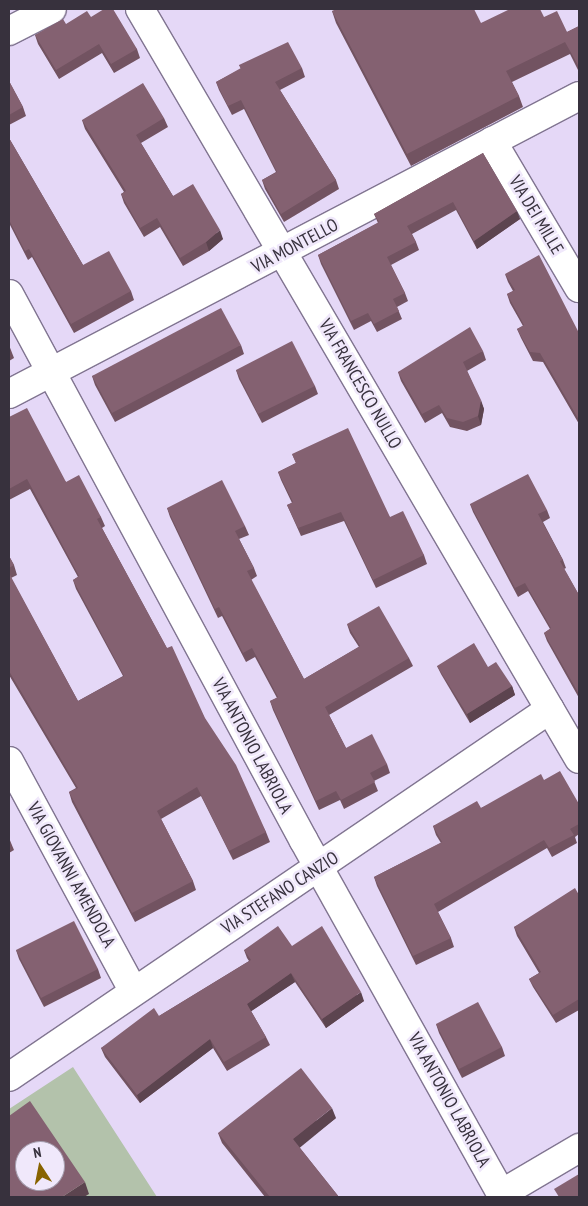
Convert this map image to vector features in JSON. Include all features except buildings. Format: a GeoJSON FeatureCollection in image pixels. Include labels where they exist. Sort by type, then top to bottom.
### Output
{"type":"FeatureCollection","features":[{"type":"Feature","properties":{"kind":"street"},"geometry":{"type":"LineString","coordinates":[[9,31],[52,9]]}},
{"type":"Feature","properties":{"kind":"street","name":"VIA FRANCESCO NULLO"},"geometry":{"type":"LineString","coordinates":[[140,9],[579,759]]}},
{"type":"Feature","properties":{"kind":"street","name":"VIA MONTELLO"},"geometry":{"type":"LineString","coordinates":[[9,394],[579,96]]}},
{"type":"Feature","properties":{"kind":"street","name":"VIA DEI MILLE"},"geometry":{"type":"LineString","coordinates":[[492,141],[579,288]]}},
{"type":"Feature","properties":{"kind":"street","name":"VIA ANTONIO LABRIOLA"},"geometry":{"type":"LineString","coordinates":[[9,294],[49,372],[319,869],[501,1194],[579,1148]]}},
{"type":"Feature","properties":{"kind":"street","name":"VIA STEFANO CANZIO"},"geometry":{"type":"LineString","coordinates":[[9,1076],[133,990],[319,869],[550,709]]}},
{"type":"Feature","properties":{"kind":"street","name":"VIA GIOVANNI AMENDOLA"},"geometry":{"type":"LineString","coordinates":[[9,762],[133,990]]}},
{"type":"Feature","properties":{"kind":"green space"},"geometry":{"type":"Polygon","coordinates":[[[73,1067],[157,1197],[9,1197],[9,1109],[73,1067]]]}}]}
